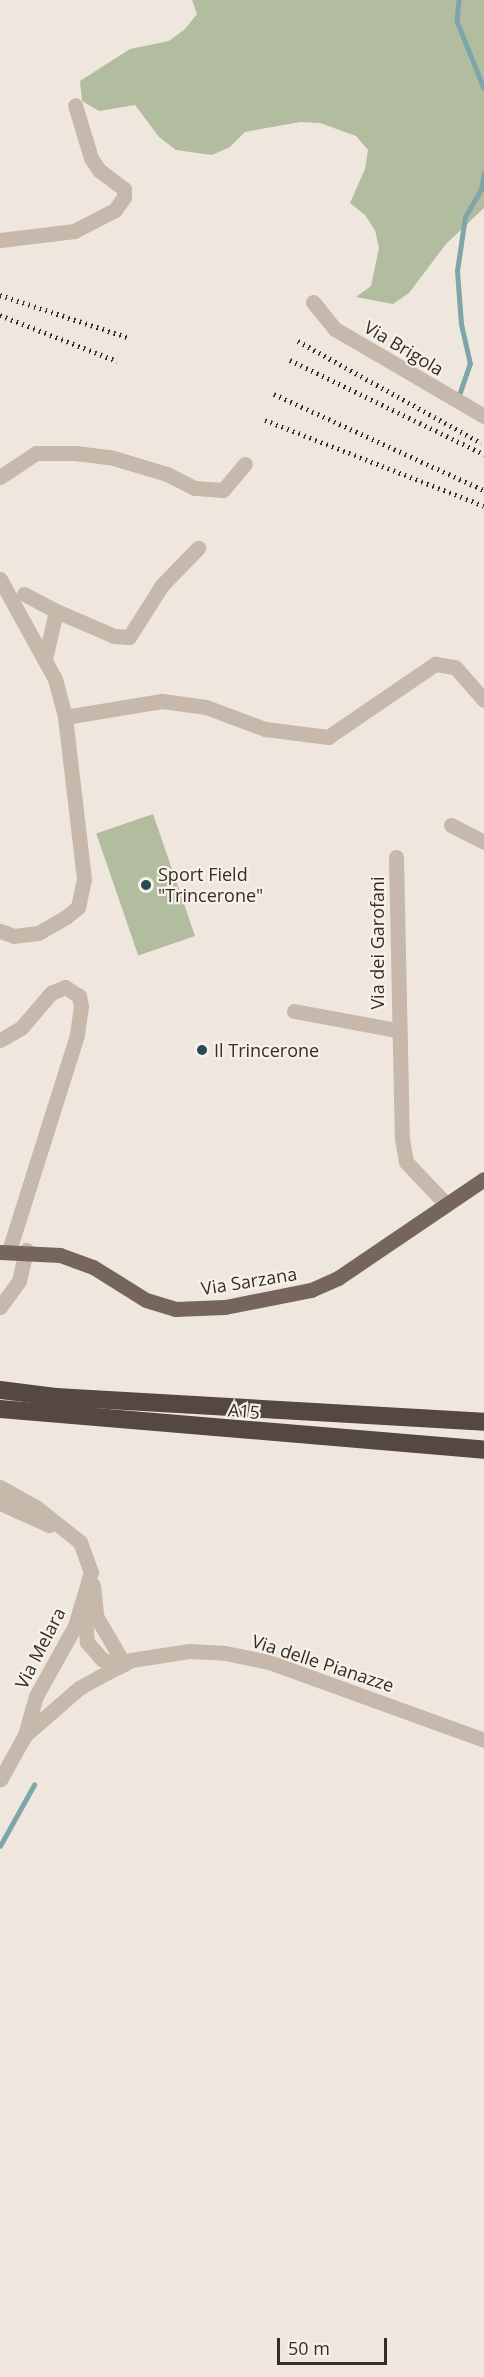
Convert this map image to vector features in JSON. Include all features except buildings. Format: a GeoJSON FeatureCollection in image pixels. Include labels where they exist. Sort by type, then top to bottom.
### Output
{"type":"FeatureCollection","features":[{"type":"Feature","properties":{"kind":"highway","name":"A15"},"geometry":{"type":"LineString","coordinates":[[0,1390],[56,1397],[484,1422]]}},
{"type":"Feature","properties":{"kind":"highway","name":"A15"},"geometry":{"type":"LineString","coordinates":[[0,1409],[54,1416],[410,1446],[484,1449]]}},
{"type":"Feature","properties":{"kind":"highway"},"geometry":{"type":"LineString","coordinates":[[410,1446],[484,1458]]}},
{"type":"Feature","properties":{"kind":"main road","name":"Via Sarzana"},"geometry":{"type":"LineString","coordinates":[[5,1252],[26,1250],[71,1259],[146,1300],[175,1310],[225,1307],[311,1290],[338,1278],[484,1179]]}},
{"type":"Feature","properties":{"kind":"street"},"geometry":{"type":"LineString","coordinates":[[0,240],[74,231],[116,210],[124,197],[124,189],[99,170],[92,158],[75,105]]}},
{"type":"Feature","properties":{"kind":"street","name":"Via Brigola"},"geometry":{"type":"LineString","coordinates":[[313,302],[335,329],[484,416]]}},
{"type":"Feature","properties":{"kind":"street"},"geometry":{"type":"LineString","coordinates":[[0,477],[36,453],[75,453],[110,457],[168,474],[195,488],[223,490],[244,464]]}},
{"type":"Feature","properties":{"kind":"street"},"geometry":{"type":"LineString","coordinates":[[24,594],[56,611],[114,636],[129,636],[162,585],[198,548]]}},
{"type":"Feature","properties":{"kind":"street"},"geometry":{"type":"LineString","coordinates":[[0,579],[45,659],[65,717],[84,879],[78,907],[38,933],[14,936],[0,931]]}},
{"type":"Feature","properties":{"kind":"street"},"geometry":{"type":"LineString","coordinates":[[45,659],[56,611]]}},
{"type":"Feature","properties":{"kind":"street"},"geometry":{"type":"LineString","coordinates":[[65,717],[162,701],[206,707],[265,729],[328,737],[435,664],[455,667],[484,700]]}},
{"type":"Feature","properties":{"kind":"street"},"geometry":{"type":"LineString","coordinates":[[451,825],[484,842]]}},
{"type":"Feature","properties":{"kind":"street","name":"Via dei Garofani"},"geometry":{"type":"LineString","coordinates":[[396,857],[397,1029],[406,1162],[447,1205]]}},
{"type":"Feature","properties":{"kind":"street"},"geometry":{"type":"LineString","coordinates":[[0,1040],[21,1028],[51,993],[65,987],[79,996],[81,1006],[77,1035],[5,1252]]}},
{"type":"Feature","properties":{"kind":"street","name":"Via dei Garofani"},"geometry":{"type":"LineString","coordinates":[[294,1011],[397,1029]]}},
{"type":"Feature","properties":{"kind":"street"},"geometry":{"type":"LineString","coordinates":[[0,1307],[19,1281],[26,1250]]}},
{"type":"Feature","properties":{"kind":"street"},"geometry":{"type":"LineString","coordinates":[[0,1487],[36,1507],[71,1535],[86,1552],[91,1572],[96,1616],[121,1665]]}},
{"type":"Feature","properties":{"kind":"street"},"geometry":{"type":"LineString","coordinates":[[0,1503],[71,1535]]}},
{"type":"Feature","properties":{"kind":"street","name":"Via Melara"},"geometry":{"type":"LineString","coordinates":[[0,1780],[25,1735],[36,1696],[86,1597],[91,1572]]}},
{"type":"Feature","properties":{"kind":"street"},"geometry":{"type":"LineString","coordinates":[[86,1597],[87,1642],[102,1659],[121,1665]]}},
{"type":"Feature","properties":{"kind":"street","name":"Via delle Pianazze"},"geometry":{"type":"LineString","coordinates":[[25,1735],[79,1688],[121,1665],[155,1655],[189,1651],[247,1657],[484,1740]]}},
{"type":"Feature","properties":{"kind":"green space"},"geometry":{"type":"Polygon","coordinates":[[[192,0],[484,0],[484,208],[446,244],[409,293],[393,304],[356,297],[371,286],[379,248],[375,230],[365,215],[350,203],[365,169],[368,150],[356,136],[320,123],[300,122],[245,132],[230,147],[212,155],[176,150],[159,137],[135,105],[99,111],[82,101],[80,81],[130,49],[169,41],[185,29],[197,14],[192,0]]]}},
{"type":"Feature","properties":{"kind":"green space","name":"Sport Field \"Trincerone\""},"geometry":{"type":"Polygon","coordinates":[[[153,814],[195,936],[138,956],[96,834],[153,814]]]}},
{"type":"Feature","properties":{"kind":"waterway"},"geometry":{"type":"LineString","coordinates":[[459,0],[457,21],[484,88]]}},
{"type":"Feature","properties":{"kind":"waterway"},"geometry":{"type":"LineString","coordinates":[[458,398],[470,364],[461,324],[457,271],[465,217],[481,189],[484,173]]}},
{"type":"Feature","properties":{"kind":"waterway"},"geometry":{"type":"LineString","coordinates":[[0,1846],[34,1785]]}},
{"type":"Feature","properties":{"kind":"railway"},"geometry":{"type":"LineString","coordinates":[[0,295],[127,337]]}},
{"type":"Feature","properties":{"kind":"railway"},"geometry":{"type":"LineString","coordinates":[[0,315],[117,361]]}},
{"type":"Feature","properties":{"kind":"railway"},"geometry":{"type":"LineString","coordinates":[[298,341],[481,443]]}},
{"type":"Feature","properties":{"kind":"railway"},"geometry":{"type":"LineString","coordinates":[[290,360],[484,454]]}},
{"type":"Feature","properties":{"kind":"railway"},"geometry":{"type":"LineString","coordinates":[[274,394],[484,490]]}},
{"type":"Feature","properties":{"kind":"railway"},"geometry":{"type":"LineString","coordinates":[[265,420],[484,506]]}},
{"type":"Feature","properties":{"kind":"place","name":"Sport Field \"Trincerone\""},"geometry":{"type":"Point","coordinates":[146,885]}},
{"type":"Feature","properties":{"kind":"place","name":"Il Trincerone"},"geometry":{"type":"Point","coordinates":[202,1050]}}]}
